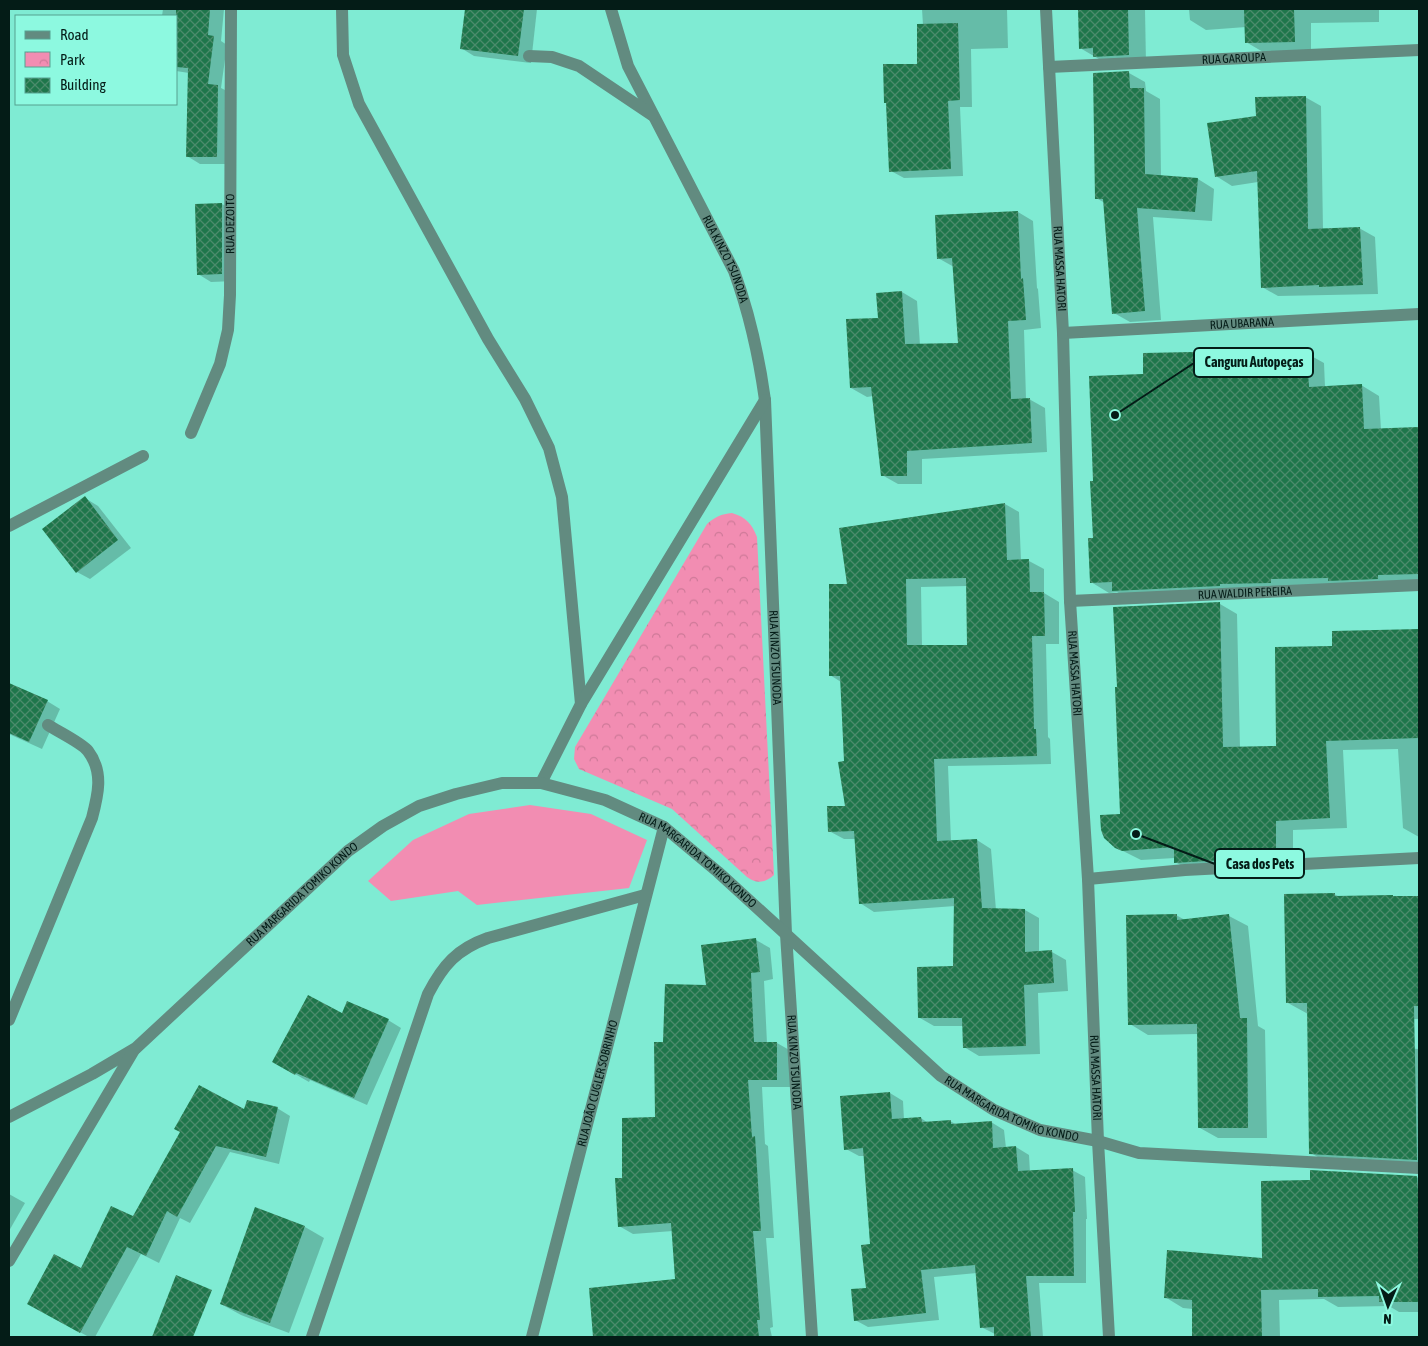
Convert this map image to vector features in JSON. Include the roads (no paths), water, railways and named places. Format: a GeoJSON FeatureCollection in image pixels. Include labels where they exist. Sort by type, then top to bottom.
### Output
{"type":"FeatureCollection","features":[{"type":"Feature","properties":{"kind":"street","name":"RUA DEZOITO"},"geometry":{"type":"LineString","coordinates":[[191,433],[220,364],[228,330],[230,295],[231,9]]}},
{"type":"Feature","properties":{"kind":"street"},"geometry":{"type":"LineString","coordinates":[[342,9],[343,55],[359,104],[488,339],[525,399],[549,448],[562,497],[581,704]]}},
{"type":"Feature","properties":{"kind":"street","name":"RUA KINZO TSUNODA"},"geometry":{"type":"LineString","coordinates":[[611,9],[628,66],[734,271],[742,293],[765,400],[786,934],[812,1337]]}},
{"type":"Feature","properties":{"kind":"street","name":"RUA MASSA HATORI"},"geometry":{"type":"LineString","coordinates":[[1046,9],[1063,334],[1070,601],[1088,879],[1098,1141],[1109,1337]]}},
{"type":"Feature","properties":{"kind":"street","name":"RUA GAROUPA"},"geometry":{"type":"LineString","coordinates":[[1049,67],[1419,50]]}},
{"type":"Feature","properties":{"kind":"street"},"geometry":{"type":"LineString","coordinates":[[529,56],[552,57],[579,66],[654,116]]}},
{"type":"Feature","properties":{"kind":"street","name":"RUA UBARANA"},"geometry":{"type":"LineString","coordinates":[[1063,334],[1419,314]]}},
{"type":"Feature","properties":{"kind":"street"},"geometry":{"type":"LineString","coordinates":[[541,783],[581,704],[765,400]]}},
{"type":"Feature","properties":{"kind":"street"},"geometry":{"type":"LineString","coordinates":[[9,526],[143,456]]}},
{"type":"Feature","properties":{"kind":"street","name":"RUA WALDIR PEREIRA"},"geometry":{"type":"LineString","coordinates":[[1070,601],[1419,585]]}},
{"type":"Feature","properties":{"kind":"street"},"geometry":{"type":"LineString","coordinates":[[9,1020],[92,818],[99,790],[98,770],[88,750],[48,725]]}},
{"type":"Feature","properties":{"kind":"street","name":"RUA MARGARIDA TOMIKO KONDO"},"geometry":{"type":"LineString","coordinates":[[9,1117],[92,1074],[136,1048],[341,858],[383,826],[419,806],[456,794],[502,783],[541,783],[605,800],[664,827],[718,872],[941,1076],[994,1110],[1040,1130],[1098,1141],[1139,1153],[1419,1168]]}},
{"type":"Feature","properties":{"kind":"street","name":"RUA JOÃO CUGLER SOBRINHO"},"geometry":{"type":"LineString","coordinates":[[532,1337],[664,827]]}},
{"type":"Feature","properties":{"kind":"street"},"geometry":{"type":"LineString","coordinates":[[1088,879],[1185,870],[1419,858]]}},
{"type":"Feature","properties":{"kind":"street"},"geometry":{"type":"LineString","coordinates":[[312,1337],[428,994],[442,971],[459,952],[471,944],[645,895]]}},
{"type":"Feature","properties":{"kind":"street"},"geometry":{"type":"LineString","coordinates":[[9,1260],[136,1048]]}},
{"type":"Feature","properties":{"kind":"place","name":"Canguru Autopeças"},"geometry":{"type":"Point","coordinates":[1115,415]}},
{"type":"Feature","properties":{"kind":"place","name":"Casa dos Pets"},"geometry":{"type":"Point","coordinates":[1136,834]}}]}
